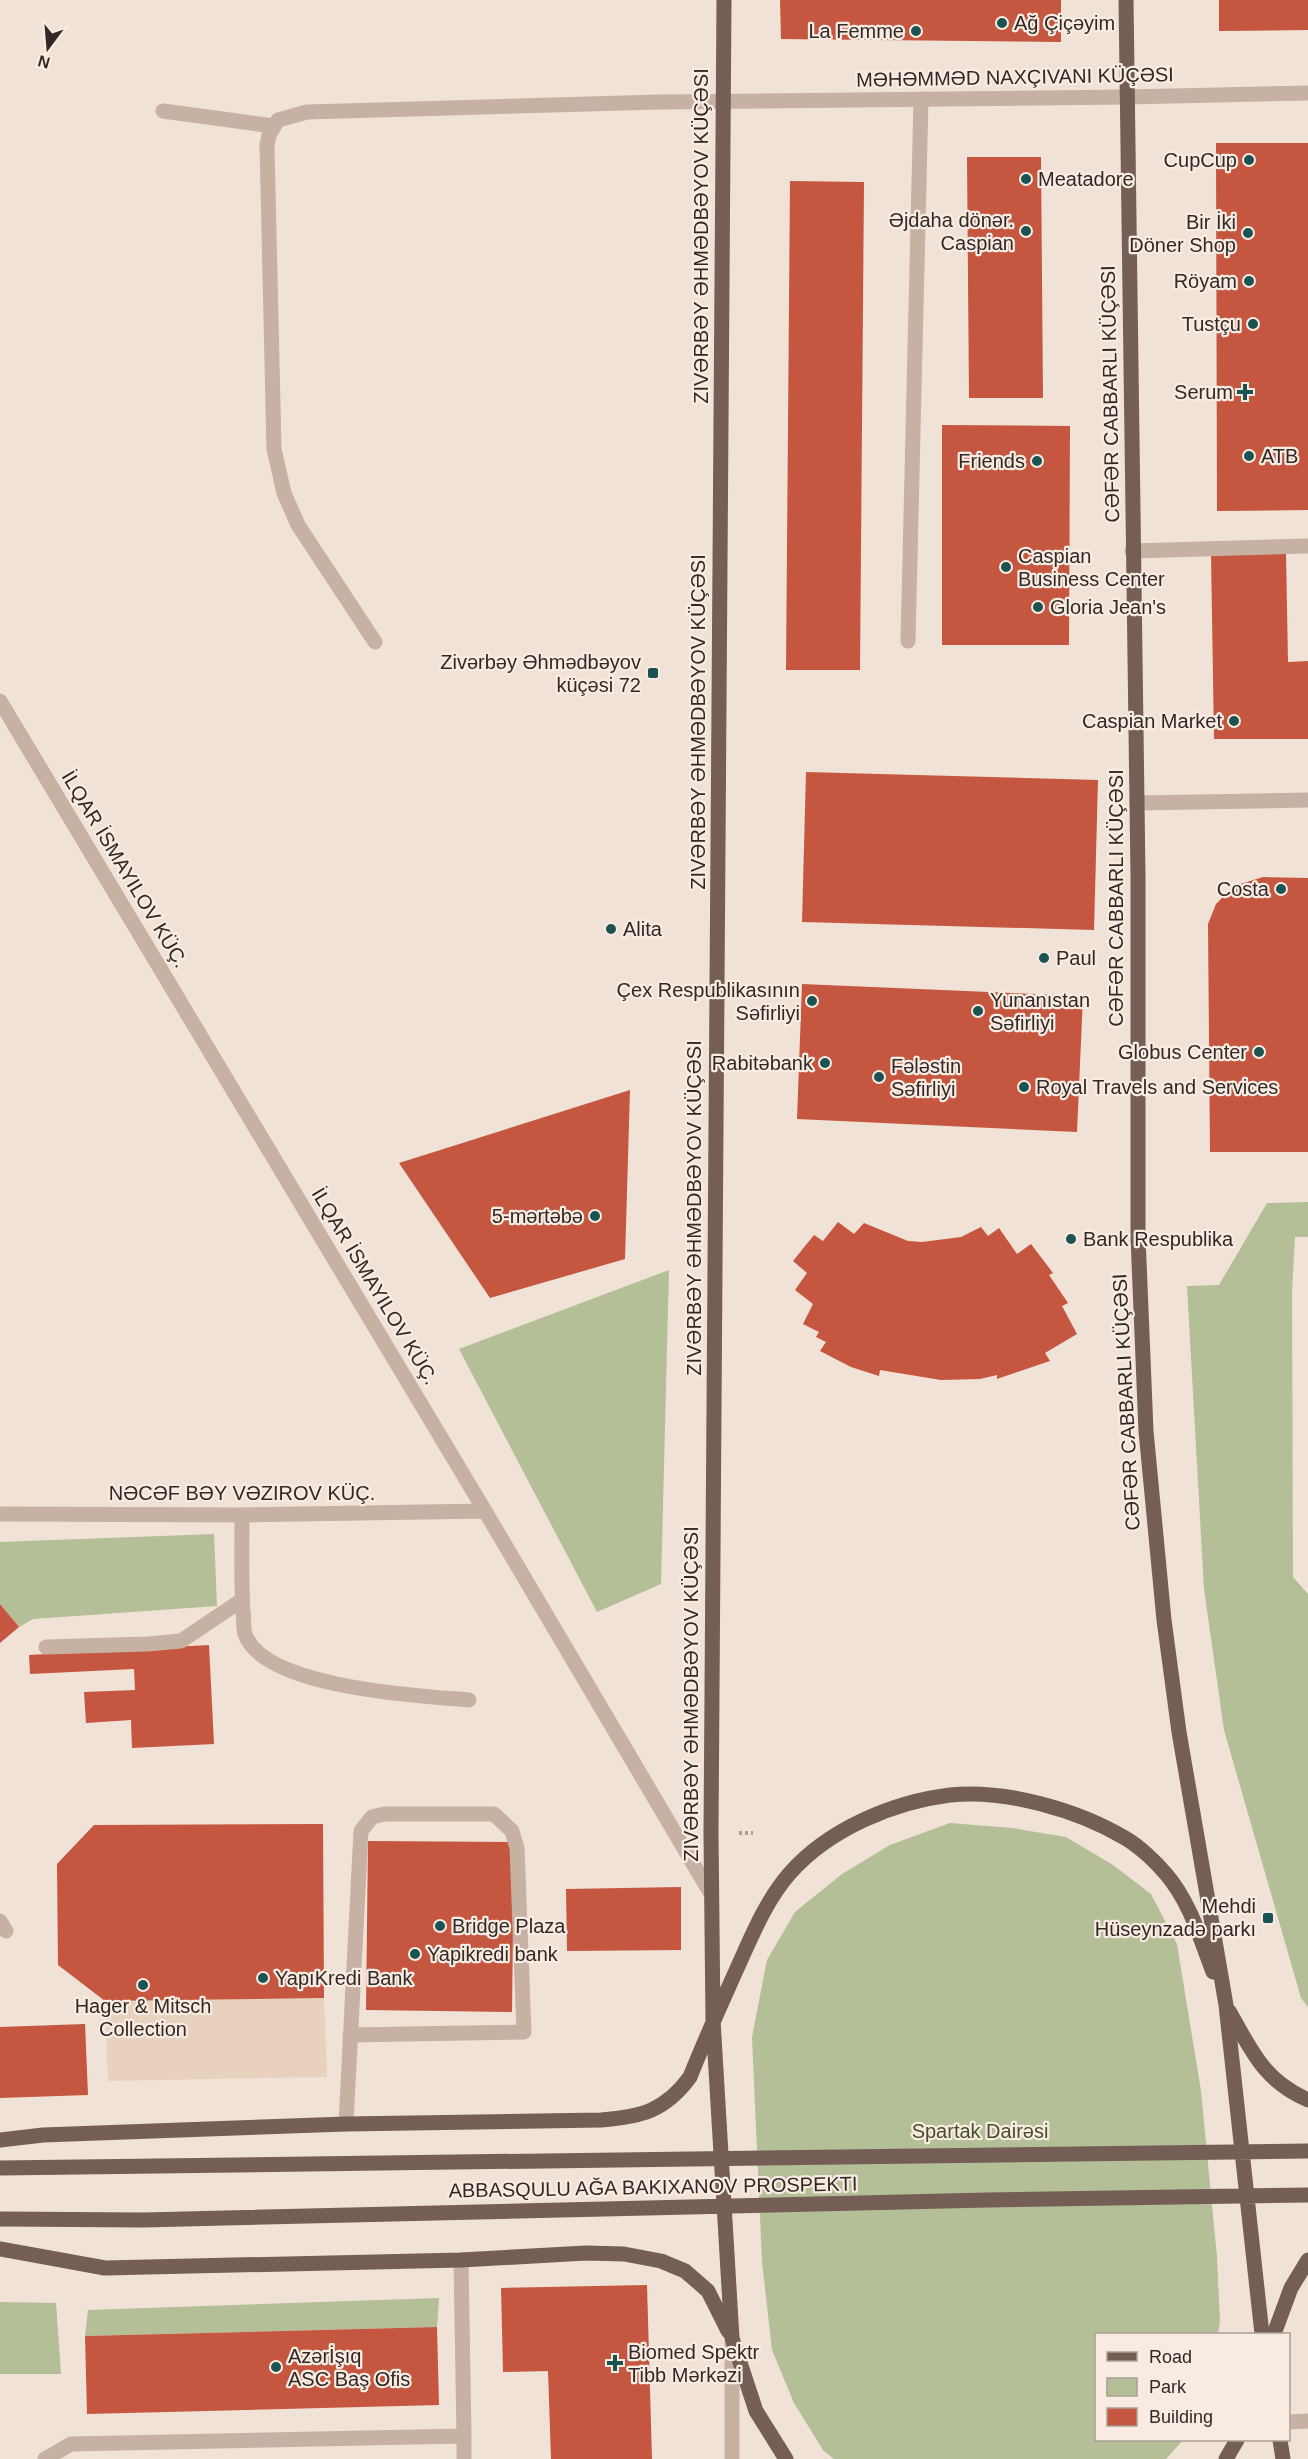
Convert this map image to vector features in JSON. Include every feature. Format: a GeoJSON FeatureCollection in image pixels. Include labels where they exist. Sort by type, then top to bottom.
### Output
{"type":"FeatureCollection","features":[{"type":"Feature","properties":{"kind":"main road","name":"ZIVƏRBƏY ƏHMƏDBƏYOV KÜÇƏSI"},"geometry":{"type":"LineString","coordinates":[[724,0],[711,1894],[713,2020],[732,2338]]}},
{"type":"Feature","properties":{"kind":"main road"},"geometry":{"type":"LineString","coordinates":[[1126,0],[1137,803],[1138,1237],[1146,1431],[1164,1620],[1179,1732],[1226,2005],[1262,2333]]}},
{"type":"Feature","properties":{"kind":"main road"},"geometry":{"type":"LineString","coordinates":[[0,2140],[43,2135],[346,2124],[601,2120],[642,2115],[656,2109],[678,2093],[690,2077],[713,2020],[765,1910],[790,1873],[808,1855],[858,1823],[903,1805],[952,1795],[998,1797],[1050,1807],[1093,1821],[1128,1839],[1166,1874],[1189,1909],[1226,2005],[1261,2066],[1287,2090],[1308,2100]]}},
{"type":"Feature","properties":{"kind":"main road"},"geometry":{"type":"LineString","coordinates":[[0,2168],[1308,2151]]}},
{"type":"Feature","properties":{"kind":"main road"},"geometry":{"type":"LineString","coordinates":[[0,2219],[143,2220],[988,2200],[1308,2195]]}},
{"type":"Feature","properties":{"kind":"main road"},"geometry":{"type":"LineString","coordinates":[[0,2249],[105,2268],[460,2259],[586,2253],[624,2254],[661,2261],[685,2271],[708,2291],[732,2338],[756,2411],[786,2459]]}},
{"type":"Feature","properties":{"kind":"main road"},"geometry":{"type":"LineString","coordinates":[[1274,2333],[1291,2288],[1308,2260]]}},
{"type":"Feature","properties":{"kind":"main road"},"geometry":{"type":"LineString","coordinates":[[1226,2459],[1236,2441]]}},
{"type":"Feature","properties":{"kind":"main road"},"geometry":{"type":"LineString","coordinates":[[1280,2441],[1283,2459]]}},
{"type":"Feature","properties":{"kind":"street"},"geometry":{"type":"LineString","coordinates":[[375,642],[298,525],[284,493],[274,449],[267,145],[273,126],[284,117],[307,112],[723,101],[1308,93]]}},
{"type":"Feature","properties":{"kind":"street"},"geometry":{"type":"LineString","coordinates":[[908,641],[921,99]]}},
{"type":"Feature","properties":{"kind":"street"},"geometry":{"type":"LineString","coordinates":[[163,111],[273,126]]}},
{"type":"Feature","properties":{"kind":"street"},"geometry":{"type":"LineString","coordinates":[[1132,551],[1308,546]]}},
{"type":"Feature","properties":{"kind":"street"},"geometry":{"type":"LineString","coordinates":[[0,701],[485,1511],[711,1894]]}},
{"type":"Feature","properties":{"kind":"street"},"geometry":{"type":"LineString","coordinates":[[1137,803],[1308,800]]}},
{"type":"Feature","properties":{"kind":"street","name":"NƏCƏF BƏY VƏZIROV KÜÇ."},"geometry":{"type":"LineString","coordinates":[[0,1514],[242,1515],[485,1511]]}},
{"type":"Feature","properties":{"kind":"street"},"geometry":{"type":"LineString","coordinates":[[242,1515],[242,1600],[245,1634],[258,1653],[302,1676],[376,1692],[469,1700]]}},
{"type":"Feature","properties":{"kind":"street"},"geometry":{"type":"LineString","coordinates":[[46,1647],[181,1641],[242,1600]]}},
{"type":"Feature","properties":{"kind":"street"},"geometry":{"type":"LineString","coordinates":[[346,2124],[350,2035],[361,1831],[372,1817],[384,1814],[494,1814],[512,1831],[517,1848],[524,2032],[350,2035]]}},
{"type":"Feature","properties":{"kind":"street"},"geometry":{"type":"LineString","coordinates":[[460,2259],[464,2459]]}},
{"type":"Feature","properties":{"kind":"street"},"geometry":{"type":"LineString","coordinates":[[732,2338],[732,2459]]}},
{"type":"Feature","properties":{"kind":"street"},"geometry":{"type":"LineString","coordinates":[[1290,2422],[1308,2421]]}},
{"type":"Feature","properties":{"kind":"street"},"geometry":{"type":"LineString","coordinates":[[45,2459],[71,2445],[464,2436]]}},
{"type":"Feature","properties":{"kind":"green space"},"geometry":{"type":"Polygon","coordinates":[[[1308,1202],[1308,1237],[1295,1237],[1292,1291],[1293,1577],[1308,1594],[1308,2007],[1301,1998],[1224,1730],[1204,1589],[1187,1286],[1219,1285],[1267,1203],[1308,1202]]]}},
{"type":"Feature","properties":{"kind":"green space"},"geometry":{"type":"Polygon","coordinates":[[[669,1270],[661,1584],[597,1612],[459,1349],[669,1270]]]}},
{"type":"Feature","properties":{"kind":"green space"},"geometry":{"type":"Polygon","coordinates":[[[214,1534],[217,1606],[33,1619],[19,1627],[0,1604],[0,1542],[214,1534]]]}},
{"type":"Feature","properties":{"kind":"green space","name":"Spartak Dairəsi"},"geometry":{"type":"Polygon","coordinates":[[[950,1823],[1012,1828],[1066,1837],[1113,1865],[1151,1894],[1177,1944],[1201,2091],[1217,2257],[1220,2322],[1218,2333],[1095,2333],[1095,2441],[1182,2441],[1166,2459],[834,2459],[823,2450],[794,2403],[772,2350],[762,2262],[752,2037],[767,1960],[795,1912],[842,1874],[890,1845],[950,1823]]]}},
{"type":"Feature","properties":{"kind":"green space"},"geometry":{"type":"Polygon","coordinates":[[[439,2298],[437,2327],[85,2336],[88,2310],[439,2298]]]}},
{"type":"Feature","properties":{"kind":"green space"},"geometry":{"type":"Polygon","coordinates":[[[0,2302],[56,2303],[61,2374],[0,2374],[0,2302]]]}},
{"type":"Feature","properties":{"kind":"shaded area"},"geometry":{"type":"Polygon","coordinates":[[[324,1998],[327,2077],[108,2081],[105,2001],[324,1998]]]}},
{"type":"Feature","properties":{"kind":"building"},"geometry":{"type":"Polygon","coordinates":[[[780,0],[1061,0],[1061,42],[781,39],[780,0]]]}},
{"type":"Feature","properties":{"kind":"building"},"geometry":{"type":"Polygon","coordinates":[[[1219,0],[1308,0],[1308,30],[1219,31],[1219,0]]]}},
{"type":"Feature","properties":{"kind":"building"},"geometry":{"type":"Polygon","coordinates":[[[1216,143],[1308,143],[1308,510],[1217,511],[1216,143]]]}},
{"type":"Feature","properties":{"kind":"building"},"geometry":{"type":"Polygon","coordinates":[[[967,157],[1041,157],[1043,398],[969,398],[967,157]]]}},
{"type":"Feature","properties":{"kind":"building"},"geometry":{"type":"Polygon","coordinates":[[[790,181],[864,182],[860,670],[786,670],[790,181]]]}},
{"type":"Feature","properties":{"kind":"building","name":"Caspian Business Center"},"geometry":{"type":"Polygon","coordinates":[[[942,425],[1070,426],[1069,645],[942,645],[942,425]]]}},
{"type":"Feature","properties":{"kind":"building"},"geometry":{"type":"Polygon","coordinates":[[[1286,553],[1288,662],[1308,661],[1308,739],[1214,739],[1211,554],[1286,553]]]}},
{"type":"Feature","properties":{"kind":"building"},"geometry":{"type":"Polygon","coordinates":[[[806,772],[1098,780],[1094,930],[802,922],[806,772]]]}},
{"type":"Feature","properties":{"kind":"building","name":"Globus Center"},"geometry":{"type":"Polygon","coordinates":[[[1263,877],[1308,878],[1308,1152],[1210,1152],[1208,924],[1216,904],[1234,886],[1263,877]]]}},
{"type":"Feature","properties":{"kind":"building"},"geometry":{"type":"Polygon","coordinates":[[[802,984],[1083,996],[1077,1132],[797,1119],[802,984]]]}},
{"type":"Feature","properties":{"kind":"building"},"geometry":{"type":"Polygon","coordinates":[[[630,1090],[625,1259],[490,1298],[399,1163],[630,1090]]]}},
{"type":"Feature","properties":{"kind":"building"},"geometry":{"type":"Polygon","coordinates":[[[838,1222],[854,1234],[864,1223],[908,1241],[922,1242],[961,1237],[981,1227],[988,1236],[999,1228],[1017,1254],[1031,1244],[1053,1273],[1049,1275],[1068,1303],[1062,1306],[1077,1334],[1045,1353],[1050,1361],[997,1379],[997,1375],[980,1379],[941,1380],[880,1370],[879,1376],[851,1367],[820,1351],[826,1342],[816,1337],[819,1332],[803,1324],[813,1304],[795,1290],[807,1273],[793,1261],[814,1235],[823,1241],[838,1222]]]}},
{"type":"Feature","properties":{"kind":"building"},"geometry":{"type":"Polygon","coordinates":[[[0,1604],[19,1627],[0,1643],[0,1604]]]}},
{"type":"Feature","properties":{"kind":"building"},"geometry":{"type":"Polygon","coordinates":[[[209,1645],[214,1744],[132,1748],[131,1720],[86,1723],[84,1692],[135,1690],[134,1669],[30,1674],[29,1655],[209,1645]]]}},
{"type":"Feature","properties":{"kind":"building"},"geometry":{"type":"Polygon","coordinates":[[[323,1824],[324,1998],[105,2001],[58,1965],[57,1864],[94,1825],[323,1824]]]}},
{"type":"Feature","properties":{"kind":"building","name":"Bridge Plaza"},"geometry":{"type":"Polygon","coordinates":[[[368,1841],[514,1842],[512,2012],[366,2010],[368,1841]]]}},
{"type":"Feature","properties":{"kind":"building"},"geometry":{"type":"Polygon","coordinates":[[[681,1887],[681,1950],[567,1951],[566,1889],[681,1887]]]}},
{"type":"Feature","properties":{"kind":"building"},"geometry":{"type":"Polygon","coordinates":[[[85,2024],[88,2095],[0,2098],[0,2027],[85,2024]]]}},
{"type":"Feature","properties":{"kind":"building"},"geometry":{"type":"Polygon","coordinates":[[[647,2285],[652,2459],[551,2459],[548,2371],[503,2372],[501,2288],[647,2285]]]}},
{"type":"Feature","properties":{"kind":"building"},"geometry":{"type":"Polygon","coordinates":[[[437,2327],[439,2405],[87,2414],[85,2336],[437,2327]]]}},
{"type":"Feature","properties":{"kind":"place","name":"Ağ Çiçəyim"},"geometry":{"type":"Point","coordinates":[1002,23]}},
{"type":"Feature","properties":{"kind":"place","name":"La Femme"},"geometry":{"type":"Point","coordinates":[916,31]}},
{"type":"Feature","properties":{"kind":"place","name":"CupCup"},"geometry":{"type":"Point","coordinates":[1249,160]}},
{"type":"Feature","properties":{"kind":"place","name":"Meatadore"},"geometry":{"type":"Point","coordinates":[1026,179]}},
{"type":"Feature","properties":{"kind":"place","name":"Əjdaha dönər. Caspian"},"geometry":{"type":"Point","coordinates":[1026,231]}},
{"type":"Feature","properties":{"kind":"place","name":"Bir İki Döner Shop"},"geometry":{"type":"Point","coordinates":[1248,233]}},
{"type":"Feature","properties":{"kind":"place","name":"Röyam"},"geometry":{"type":"Point","coordinates":[1249,281]}},
{"type":"Feature","properties":{"kind":"place","name":"Tustçu"},"geometry":{"type":"Point","coordinates":[1253,324]}},
{"type":"Feature","properties":{"kind":"place","name":"Serum"},"geometry":{"type":"Point","coordinates":[1245,392]}},
{"type":"Feature","properties":{"kind":"place","name":"ATB"},"geometry":{"type":"Point","coordinates":[1249,456]}},
{"type":"Feature","properties":{"kind":"place","name":"Friends"},"geometry":{"type":"Point","coordinates":[1037,461]}},
{"type":"Feature","properties":{"kind":"place","name":"Caspian Business Center"},"geometry":{"type":"Point","coordinates":[1006,567]}},
{"type":"Feature","properties":{"kind":"place","name":"Gloria Jean's"},"geometry":{"type":"Point","coordinates":[1038,607]}},
{"type":"Feature","properties":{"kind":"place","name":"Zivərbəy Əhmədbəyov küçəsi 72"},"geometry":{"type":"Point","coordinates":[653,673]}},
{"type":"Feature","properties":{"kind":"place","name":"Caspian Market"},"geometry":{"type":"Point","coordinates":[1234,721]}},
{"type":"Feature","properties":{"kind":"place","name":"Costa"},"geometry":{"type":"Point","coordinates":[1281,889]}},
{"type":"Feature","properties":{"kind":"place","name":"Alita"},"geometry":{"type":"Point","coordinates":[611,929]}},
{"type":"Feature","properties":{"kind":"place","name":"Paul"},"geometry":{"type":"Point","coordinates":[1044,958]}},
{"type":"Feature","properties":{"kind":"place","name":"Çex Respublikasının Səfirliyi"},"geometry":{"type":"Point","coordinates":[812,1001]}},
{"type":"Feature","properties":{"kind":"place","name":"Yunanıstan Səfirliyi"},"geometry":{"type":"Point","coordinates":[978,1011]}},
{"type":"Feature","properties":{"kind":"place","name":"Globus Center"},"geometry":{"type":"Point","coordinates":[1259,1052]}},
{"type":"Feature","properties":{"kind":"place","name":"Rabitəbank"},"geometry":{"type":"Point","coordinates":[825,1063]}},
{"type":"Feature","properties":{"kind":"place","name":"Fələstin Səfirliyi"},"geometry":{"type":"Point","coordinates":[879,1077]}},
{"type":"Feature","properties":{"kind":"place","name":"Royal Travels and Services"},"geometry":{"type":"Point","coordinates":[1024,1087]}},
{"type":"Feature","properties":{"kind":"place","name":"5-mərtəbə"},"geometry":{"type":"Point","coordinates":[595,1216]}},
{"type":"Feature","properties":{"kind":"place","name":"Bank Respublika"},"geometry":{"type":"Point","coordinates":[1071,1239]}},
{"type":"Feature","properties":{"kind":"place","name":"Mehdi Hüseynzadə parkı"},"geometry":{"type":"Point","coordinates":[1268,1918]}},
{"type":"Feature","properties":{"kind":"place","name":"Bridge Plaza"},"geometry":{"type":"Point","coordinates":[440,1926]}},
{"type":"Feature","properties":{"kind":"place","name":"Yapikredi bank"},"geometry":{"type":"Point","coordinates":[415,1954]}},
{"type":"Feature","properties":{"kind":"place","name":"YapıKredi Bank"},"geometry":{"type":"Point","coordinates":[263,1978]}},
{"type":"Feature","properties":{"kind":"place","name":"Hager & Mitsch Collection"},"geometry":{"type":"Point","coordinates":[143,1985]}},
{"type":"Feature","properties":{"kind":"place","name":"Biomed Spektr Tibb Mәrkәzi"},"geometry":{"type":"Point","coordinates":[615,2363]}},
{"type":"Feature","properties":{"kind":"place","name":"Azərİşıq ASC Baş Ofis"},"geometry":{"type":"Point","coordinates":[276,2367]}}]}
